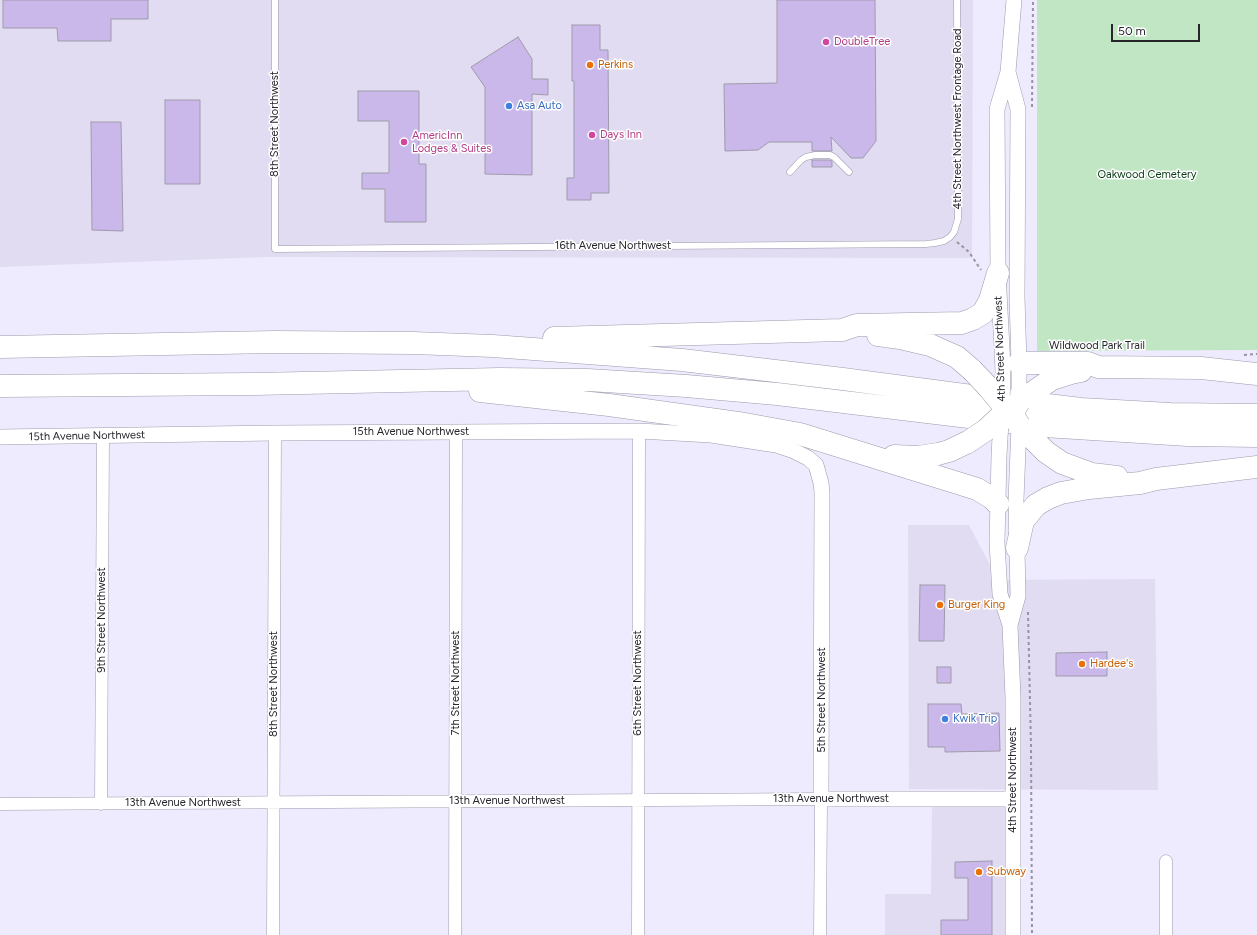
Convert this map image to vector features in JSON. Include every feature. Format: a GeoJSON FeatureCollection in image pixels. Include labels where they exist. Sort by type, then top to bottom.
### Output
{"type":"FeatureCollection","features":[{"type":"Feature","properties":{"kind":"highway"},"geometry":{"type":"LineString","coordinates":[[842,330],[857,325],[962,323],[973,319],[983,313],[990,300],[998,273]]}},
{"type":"Feature","properties":{"kind":"highway"},"geometry":{"type":"LineString","coordinates":[[413,343],[842,330],[900,338],[930,345],[957,357],[972,370],[1010,409],[1046,452],[1062,463],[1102,476],[1142,477],[1156,479]]}},
{"type":"Feature","properties":{"kind":"highway"},"geometry":{"type":"LineString","coordinates":[[0,347],[275,342],[413,343],[492,346],[682,360],[1081,409],[1170,414],[1257,415]]}},
{"type":"Feature","properties":{"kind":"highway"},"geometry":{"type":"LineString","coordinates":[[1010,409],[1088,363],[1098,367]]}},
{"type":"Feature","properties":{"kind":"highway"},"geometry":{"type":"LineString","coordinates":[[836,445],[852,443],[891,455],[918,457],[949,451],[968,442],[986,430],[1010,409],[1052,379],[1098,367],[1201,368],[1257,374]]}},
{"type":"Feature","properties":{"kind":"highway"},"geometry":{"type":"LineString","coordinates":[[0,386],[254,384],[507,379],[636,382],[777,394],[1044,426],[1188,436],[1257,436]]}},
{"type":"Feature","properties":{"kind":"highway"},"geometry":{"type":"LineString","coordinates":[[380,381],[609,405],[745,424],[800,434],[977,489],[998,504]]}},
{"type":"Feature","properties":{"kind":"highway"},"geometry":{"type":"LineString","coordinates":[[1017,548],[1023,521],[1036,505],[1061,493],[1089,488],[1140,483],[1156,479],[1257,468]]}},
{"type":"Feature","properties":{"kind":"street","name":"4th Street Northwest"},"geometry":{"type":"LineString","coordinates":[[1010,625],[1018,596],[1016,500],[1010,409],[1002,348],[998,273],[997,109],[1008,72],[1014,0]]}},
{"type":"Feature","properties":{"kind":"street","name":"4th Street Northwest"},"geometry":{"type":"LineString","coordinates":[[1008,72],[1018,109],[1017,297],[1010,409],[998,504],[997,543],[1000,594],[1010,625],[1013,698],[1014,935]]}},
{"type":"Feature","properties":{"kind":"street","name":"15th Avenue Northwest"},"geometry":{"type":"LineString","coordinates":[[0,437],[275,433],[640,431],[711,435],[776,445],[794,451],[808,458],[816,466]]}},
{"type":"Feature","properties":{"kind":"street","name":"6th Street Northwest"},"geometry":{"type":"LineString","coordinates":[[638,935],[640,431]]}},
{"type":"Feature","properties":{"kind":"street","name":"7th Street Northwest"},"geometry":{"type":"LineString","coordinates":[[455,935],[456,432]]}},
{"type":"Feature","properties":{"kind":"street","name":"8th Street Northwest"},"geometry":{"type":"LineString","coordinates":[[273,935],[275,433]]}},
{"type":"Feature","properties":{"kind":"street","name":"9th Street Northwest"},"geometry":{"type":"LineString","coordinates":[[101,804],[103,436]]}},
{"type":"Feature","properties":{"kind":"street","name":"5th Street Northwest"},"geometry":{"type":"LineString","coordinates":[[816,466],[822,492],[820,935]]}},
{"type":"Feature","properties":{"kind":"street","name":"13th Avenue Northwest"},"geometry":{"type":"LineString","coordinates":[[0,804],[1014,799]]}},
{"type":"Feature","properties":{"kind":"street"},"geometry":{"type":"LineString","coordinates":[[1166,861],[1166,935]]}},
{"type":"Feature","properties":{"kind":"lane","name":"8th Street Northwest"},"geometry":{"type":"LineString","coordinates":[[275,0],[275,249]]}},
{"type":"Feature","properties":{"kind":"lane","name":"4th Street Northwest Frontage Road"},"geometry":{"type":"LineString","coordinates":[[950,237],[954,232],[958,219],[957,0]]}},
{"type":"Feature","properties":{"kind":"lane"},"geometry":{"type":"LineString","coordinates":[[790,172],[801,160],[806,157],[815,155],[830,155],[839,160],[849,172]]}},
{"type":"Feature","properties":{"kind":"lane","name":"16th Avenue Northwest"},"geometry":{"type":"LineString","coordinates":[[275,249],[926,244],[944,241],[950,237]]}},
{"type":"Feature","properties":{"kind":"path"},"geometry":{"type":"LineString","coordinates":[[1242,355],[1257,354]]}},
{"type":"Feature","properties":{"kind":"path"},"geometry":{"type":"LineString","coordinates":[[1028,609],[1031,746],[1032,935]]}},
{"type":"Feature","properties":{"kind":"shaded area"},"geometry":{"type":"Polygon","coordinates":[[[0,0],[973,0],[972,258],[265,257],[0,267],[0,0]]]}},
{"type":"Feature","properties":{"kind":"shaded area"},"geometry":{"type":"Polygon","coordinates":[[[908,525],[969,525],[990,565],[991,580],[1155,579],[1158,790],[909,789],[908,525]]]}},
{"type":"Feature","properties":{"kind":"shaded area"},"geometry":{"type":"Polygon","coordinates":[[[932,807],[1007,807],[1006,935],[885,935],[885,894],[931,894],[932,807]]]}},
{"type":"Feature","properties":{"kind":"green space","name":"Oakwood Cemetery"},"geometry":{"type":"Polygon","coordinates":[[[1037,0],[1257,0],[1257,350],[1037,351],[1037,0]]]}},
{"type":"Feature","properties":{"kind":"building"},"geometry":{"type":"Polygon","coordinates":[[[3,0],[148,0],[148,19],[111,19],[111,41],[58,41],[57,28],[3,28],[3,0]]]}},
{"type":"Feature","properties":{"kind":"building","name":"DoubleTree"},"geometry":{"type":"Polygon","coordinates":[[[777,0],[875,0],[876,141],[863,158],[851,158],[831,137],[832,151],[812,151],[812,142],[769,142],[758,150],[725,151],[724,84],[777,83],[777,0]]]}},
{"type":"Feature","properties":{"kind":"building","name":"Days Inn"},"geometry":{"type":"Polygon","coordinates":[[[572,25],[600,25],[600,50],[608,50],[609,193],[591,193],[591,200],[567,200],[567,178],[574,178],[574,81],[572,81],[572,25]]]}},
{"type":"Feature","properties":{"kind":"building","name":"Asa Auto"},"geometry":{"type":"Polygon","coordinates":[[[518,37],[532,59],[532,79],[548,79],[548,95],[532,94],[532,175],[485,174],[485,87],[471,67],[518,37]]]}},
{"type":"Feature","properties":{"kind":"building","name":"AmericInn Lodges & Suites"},"geometry":{"type":"Polygon","coordinates":[[[358,91],[419,91],[419,164],[426,164],[426,222],[385,222],[385,189],[362,189],[362,173],[389,173],[389,121],[358,121],[358,91]]]}},
{"type":"Feature","properties":{"kind":"building"},"geometry":{"type":"Polygon","coordinates":[[[165,100],[200,100],[200,184],[165,184],[165,100]]]}},
{"type":"Feature","properties":{"kind":"building"},"geometry":{"type":"Polygon","coordinates":[[[91,122],[121,122],[123,231],[92,230],[91,122]]]}},
{"type":"Feature","properties":{"kind":"building"},"geometry":{"type":"Polygon","coordinates":[[[812,160],[832,161],[832,167],[812,167],[812,160]]]}},
{"type":"Feature","properties":{"kind":"building"},"geometry":{"type":"Polygon","coordinates":[[[920,585],[945,585],[944,641],[919,641],[920,585]]]}},
{"type":"Feature","properties":{"kind":"building","name":"Hardee's"},"geometry":{"type":"Polygon","coordinates":[[[1107,652],[1107,676],[1056,676],[1056,653],[1107,652]]]}},
{"type":"Feature","properties":{"kind":"building"},"geometry":{"type":"Polygon","coordinates":[[[937,667],[951,667],[951,683],[937,683],[937,667]]]}},
{"type":"Feature","properties":{"kind":"building"},"geometry":{"type":"Polygon","coordinates":[[[928,704],[961,704],[962,714],[999,713],[1000,751],[945,752],[945,747],[928,747],[928,704]]]}},
{"type":"Feature","properties":{"kind":"building"},"geometry":{"type":"Polygon","coordinates":[[[992,861],[992,935],[941,935],[941,920],[968,920],[968,878],[955,878],[955,862],[992,861]]]}},
{"type":"Feature","properties":{"kind":"place","name":"DoubleTree"},"geometry":{"type":"Point","coordinates":[826,42]}},
{"type":"Feature","properties":{"kind":"place","name":"Perkins"},"geometry":{"type":"Point","coordinates":[590,65]}},
{"type":"Feature","properties":{"kind":"place","name":"Asa Auto"},"geometry":{"type":"Point","coordinates":[509,106]}},
{"type":"Feature","properties":{"kind":"place","name":"Days Inn"},"geometry":{"type":"Point","coordinates":[592,135]}},
{"type":"Feature","properties":{"kind":"place","name":"AmericInn Lodges & Suites"},"geometry":{"type":"Point","coordinates":[404,142]}},
{"type":"Feature","properties":{"kind":"place","name":"Burger King"},"geometry":{"type":"Point","coordinates":[940,605]}},
{"type":"Feature","properties":{"kind":"place","name":"Hardee's"},"geometry":{"type":"Point","coordinates":[1082,664]}},
{"type":"Feature","properties":{"kind":"place","name":"Kwik Trip"},"geometry":{"type":"Point","coordinates":[945,719]}},
{"type":"Feature","properties":{"kind":"place","name":"Subway"},"geometry":{"type":"Point","coordinates":[979,872]}}]}
